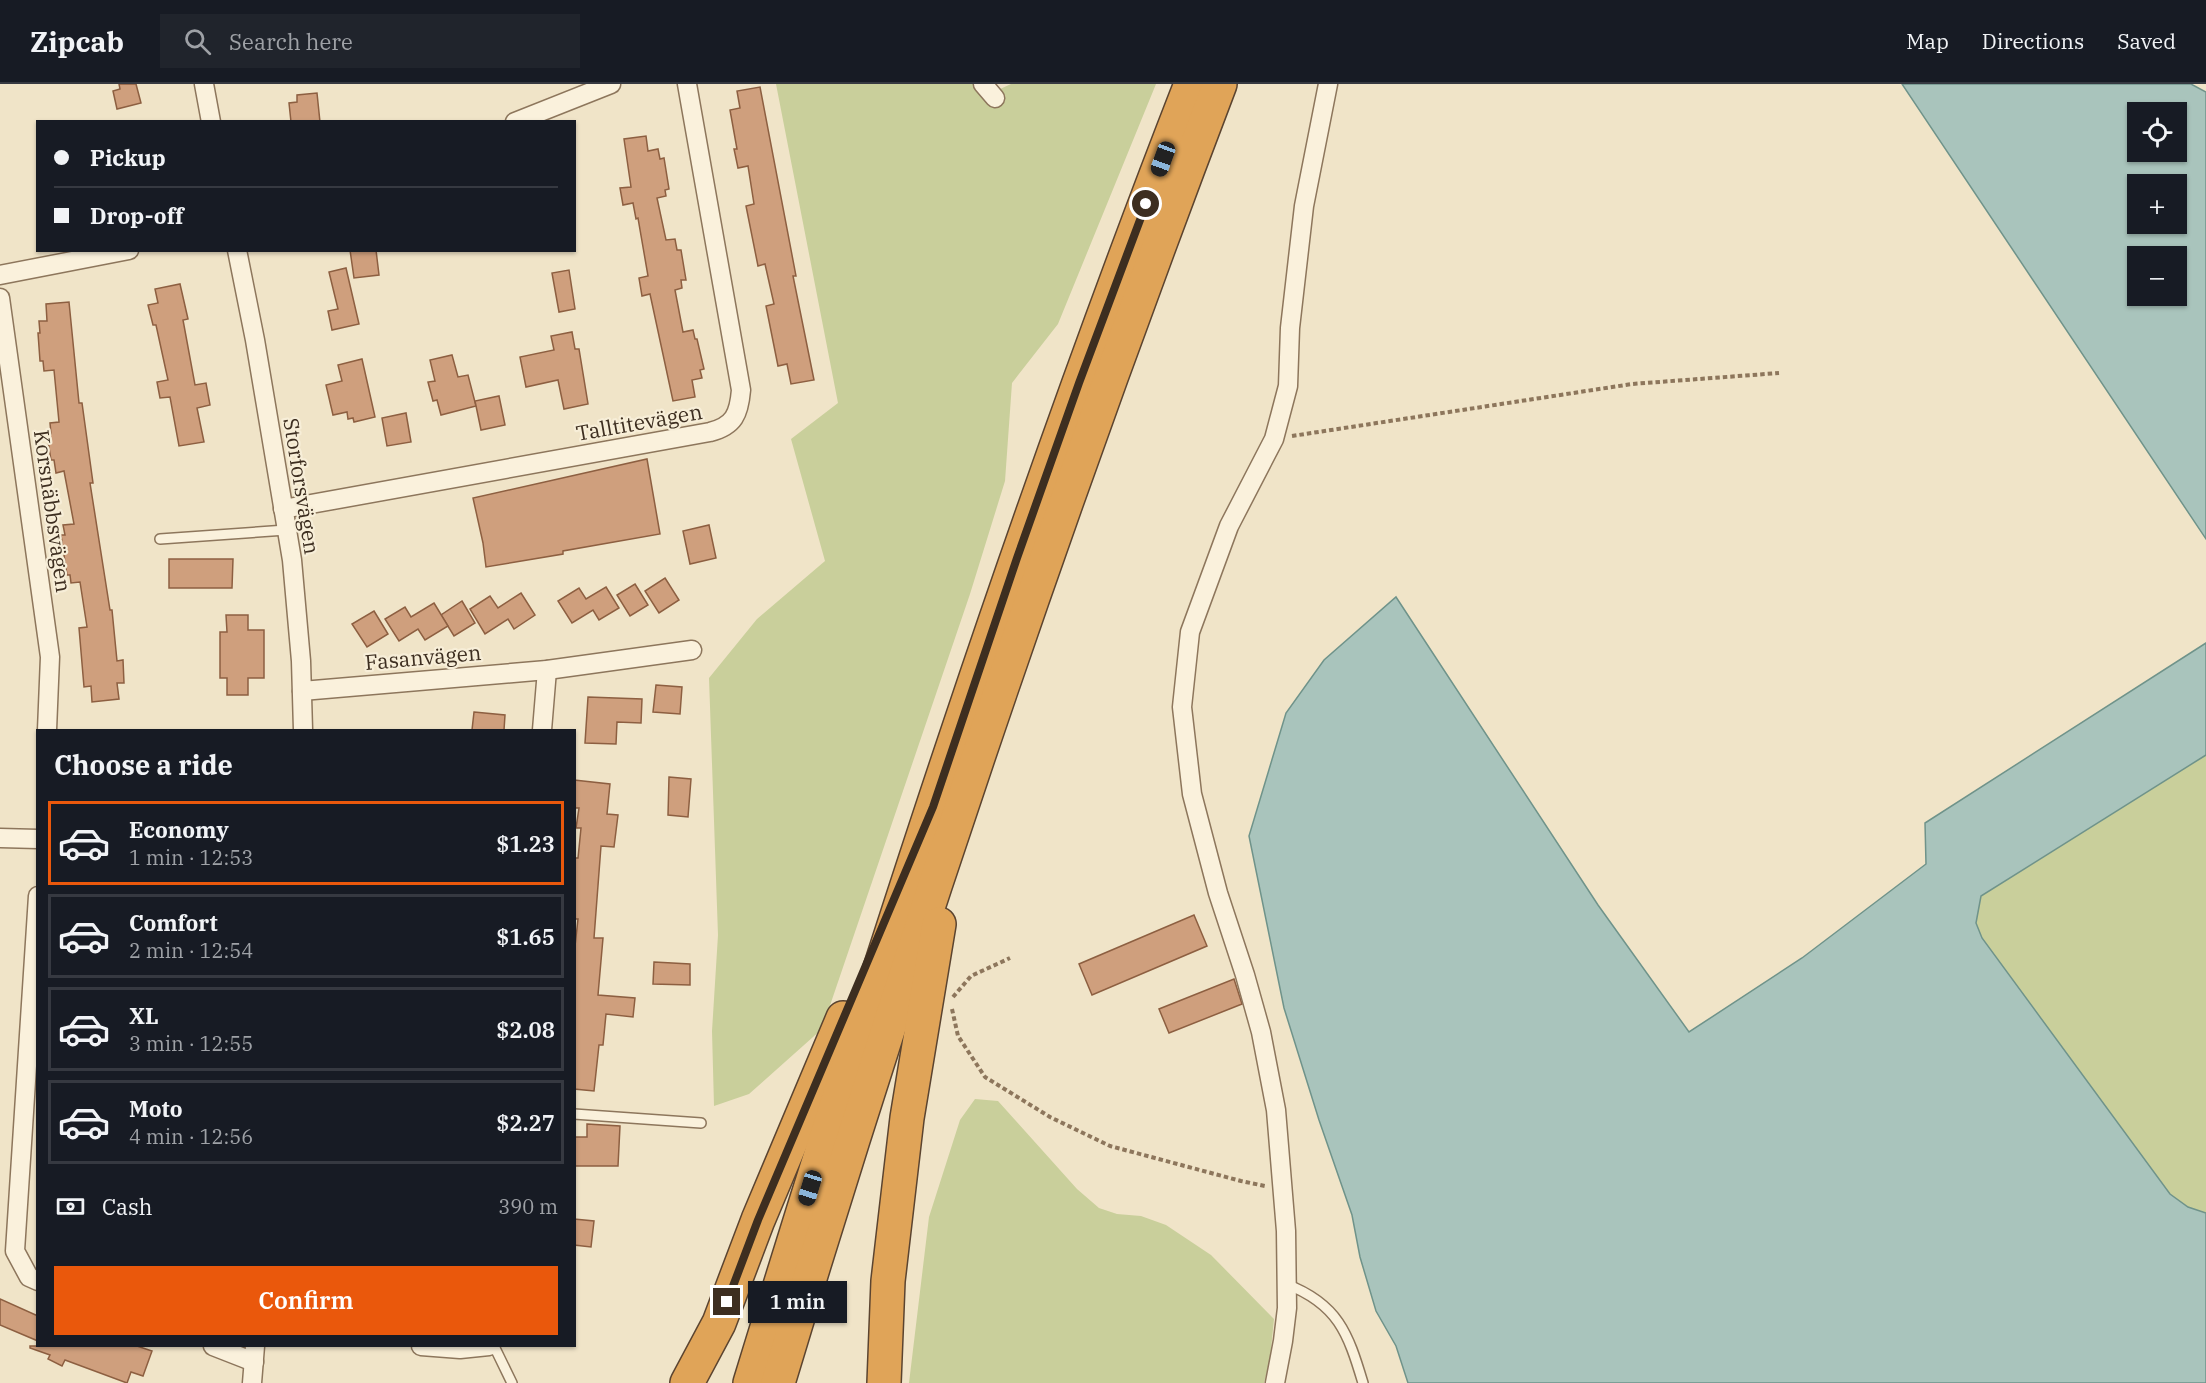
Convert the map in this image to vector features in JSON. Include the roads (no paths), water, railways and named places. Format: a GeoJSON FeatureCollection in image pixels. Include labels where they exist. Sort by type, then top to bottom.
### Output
{"type":"FeatureCollection","features":[{"type":"Feature","properties":{"kind":"highway"},"geometry":{"type":"LineString","coordinates":[[778,1383],[881,1050],[1001,603],[1079,383],[1191,84]]}},
{"type":"Feature","properties":{"kind":"highway"},"geometry":{"type":"LineString","coordinates":[[750,1383],[853,1051],[1054,534],[1113,368],[1220,84]]}},
{"type":"Feature","properties":{"kind":"highway"},"geometry":{"type":"LineString","coordinates":[[687,1383],[719,1323],[763,1209],[945,811]]}},
{"type":"Feature","properties":{"kind":"highway"},"geometry":{"type":"LineString","coordinates":[[884,1383],[888,1281],[945,811]]}},
{"type":"Feature","properties":{"kind":"street"},"geometry":{"type":"LineString","coordinates":[[204,84],[211,120]]}},
{"type":"Feature","properties":{"kind":"street"},"geometry":{"type":"LineString","coordinates":[[520,120],[610,84]]}},
{"type":"Feature","properties":{"kind":"street","name":"Talltitevägen"},"geometry":{"type":"LineString","coordinates":[[283,510],[710,432],[732,423],[741,390],[687,84]]}},
{"type":"Feature","properties":{"kind":"street"},"geometry":{"type":"LineString","coordinates":[[983,84],[995,98]]}},
{"type":"Feature","properties":{"kind":"street"},"geometry":{"type":"LineString","coordinates":[[1275,1383],[1287,1308],[1284,1189],[1276,1110],[1261,1032],[1218,894],[1192,794],[1182,707],[1190,632],[1229,526],[1274,439],[1288,386],[1290,328],[1304,206],[1328,84]]}},
{"type":"Feature","properties":{"kind":"street"},"geometry":{"type":"LineString","coordinates":[[0,275],[119,252]]}},
{"type":"Feature","properties":{"kind":"street","name":"Storforsvägen"},"geometry":{"type":"LineString","coordinates":[[237,252],[255,340],[292,560],[300,650],[303,729]]}},
{"type":"Feature","properties":{"kind":"street","name":"Korsnäbbsvägen"},"geometry":{"type":"LineString","coordinates":[[0,298],[50,657],[47,729]]}},
{"type":"Feature","properties":{"kind":"street","name":"Fasanvägen"},"geometry":{"type":"LineString","coordinates":[[302,691],[548,670],[692,650]]}},
{"type":"Feature","properties":{"kind":"street"},"geometry":{"type":"LineString","coordinates":[[542,729],[548,670]]}},
{"type":"Feature","properties":{"kind":"street"},"geometry":{"type":"LineString","coordinates":[[0,838],[36,839]]}},
{"type":"Feature","properties":{"kind":"street"},"geometry":{"type":"LineString","coordinates":[[36,927],[15,1251],[28,1277],[36,1280]]}},
{"type":"Feature","properties":{"kind":"street"},"geometry":{"type":"LineString","coordinates":[[218,1347],[255,1354],[252,1383]]}},
{"type":"Feature","properties":{"kind":"street"},"geometry":{"type":"LineString","coordinates":[[434,1347],[460,1349],[479,1347]]}},
{"type":"Feature","properties":{"kind":"lane"},"geometry":{"type":"LineString","coordinates":[[160,539],[286,530]]}},
{"type":"Feature","properties":{"kind":"lane"},"geometry":{"type":"LineString","coordinates":[[576,1114],[702,1123]]}},
{"type":"Feature","properties":{"kind":"lane"},"geometry":{"type":"LineString","coordinates":[[1286,1284],[1324,1304],[1338,1320],[1363,1383]]}},
{"type":"Feature","properties":{"kind":"lane"},"geometry":{"type":"LineString","coordinates":[[494,1347],[512,1383]]}},
{"type":"Feature","properties":{"kind":"water"},"geometry":{"type":"Polygon","coordinates":[[[1902,84],[2191,84],[2206,92],[2206,539],[1902,84]]]}},
{"type":"Feature","properties":{"kind":"water"},"geometry":{"type":"Polygon","coordinates":[[[1396,597],[1598,905],[1689,1032],[1802,958],[1926,864],[1925,823],[2206,643],[2206,755],[1981,896],[1976,923],[1982,938],[2170,1194],[2188,1207],[2206,1213],[2206,1383],[1408,1383],[1396,1346],[1376,1311],[1360,1257],[1352,1215],[1284,1008],[1249,836],[1286,713],[1324,660],[1396,597]]]}}]}
